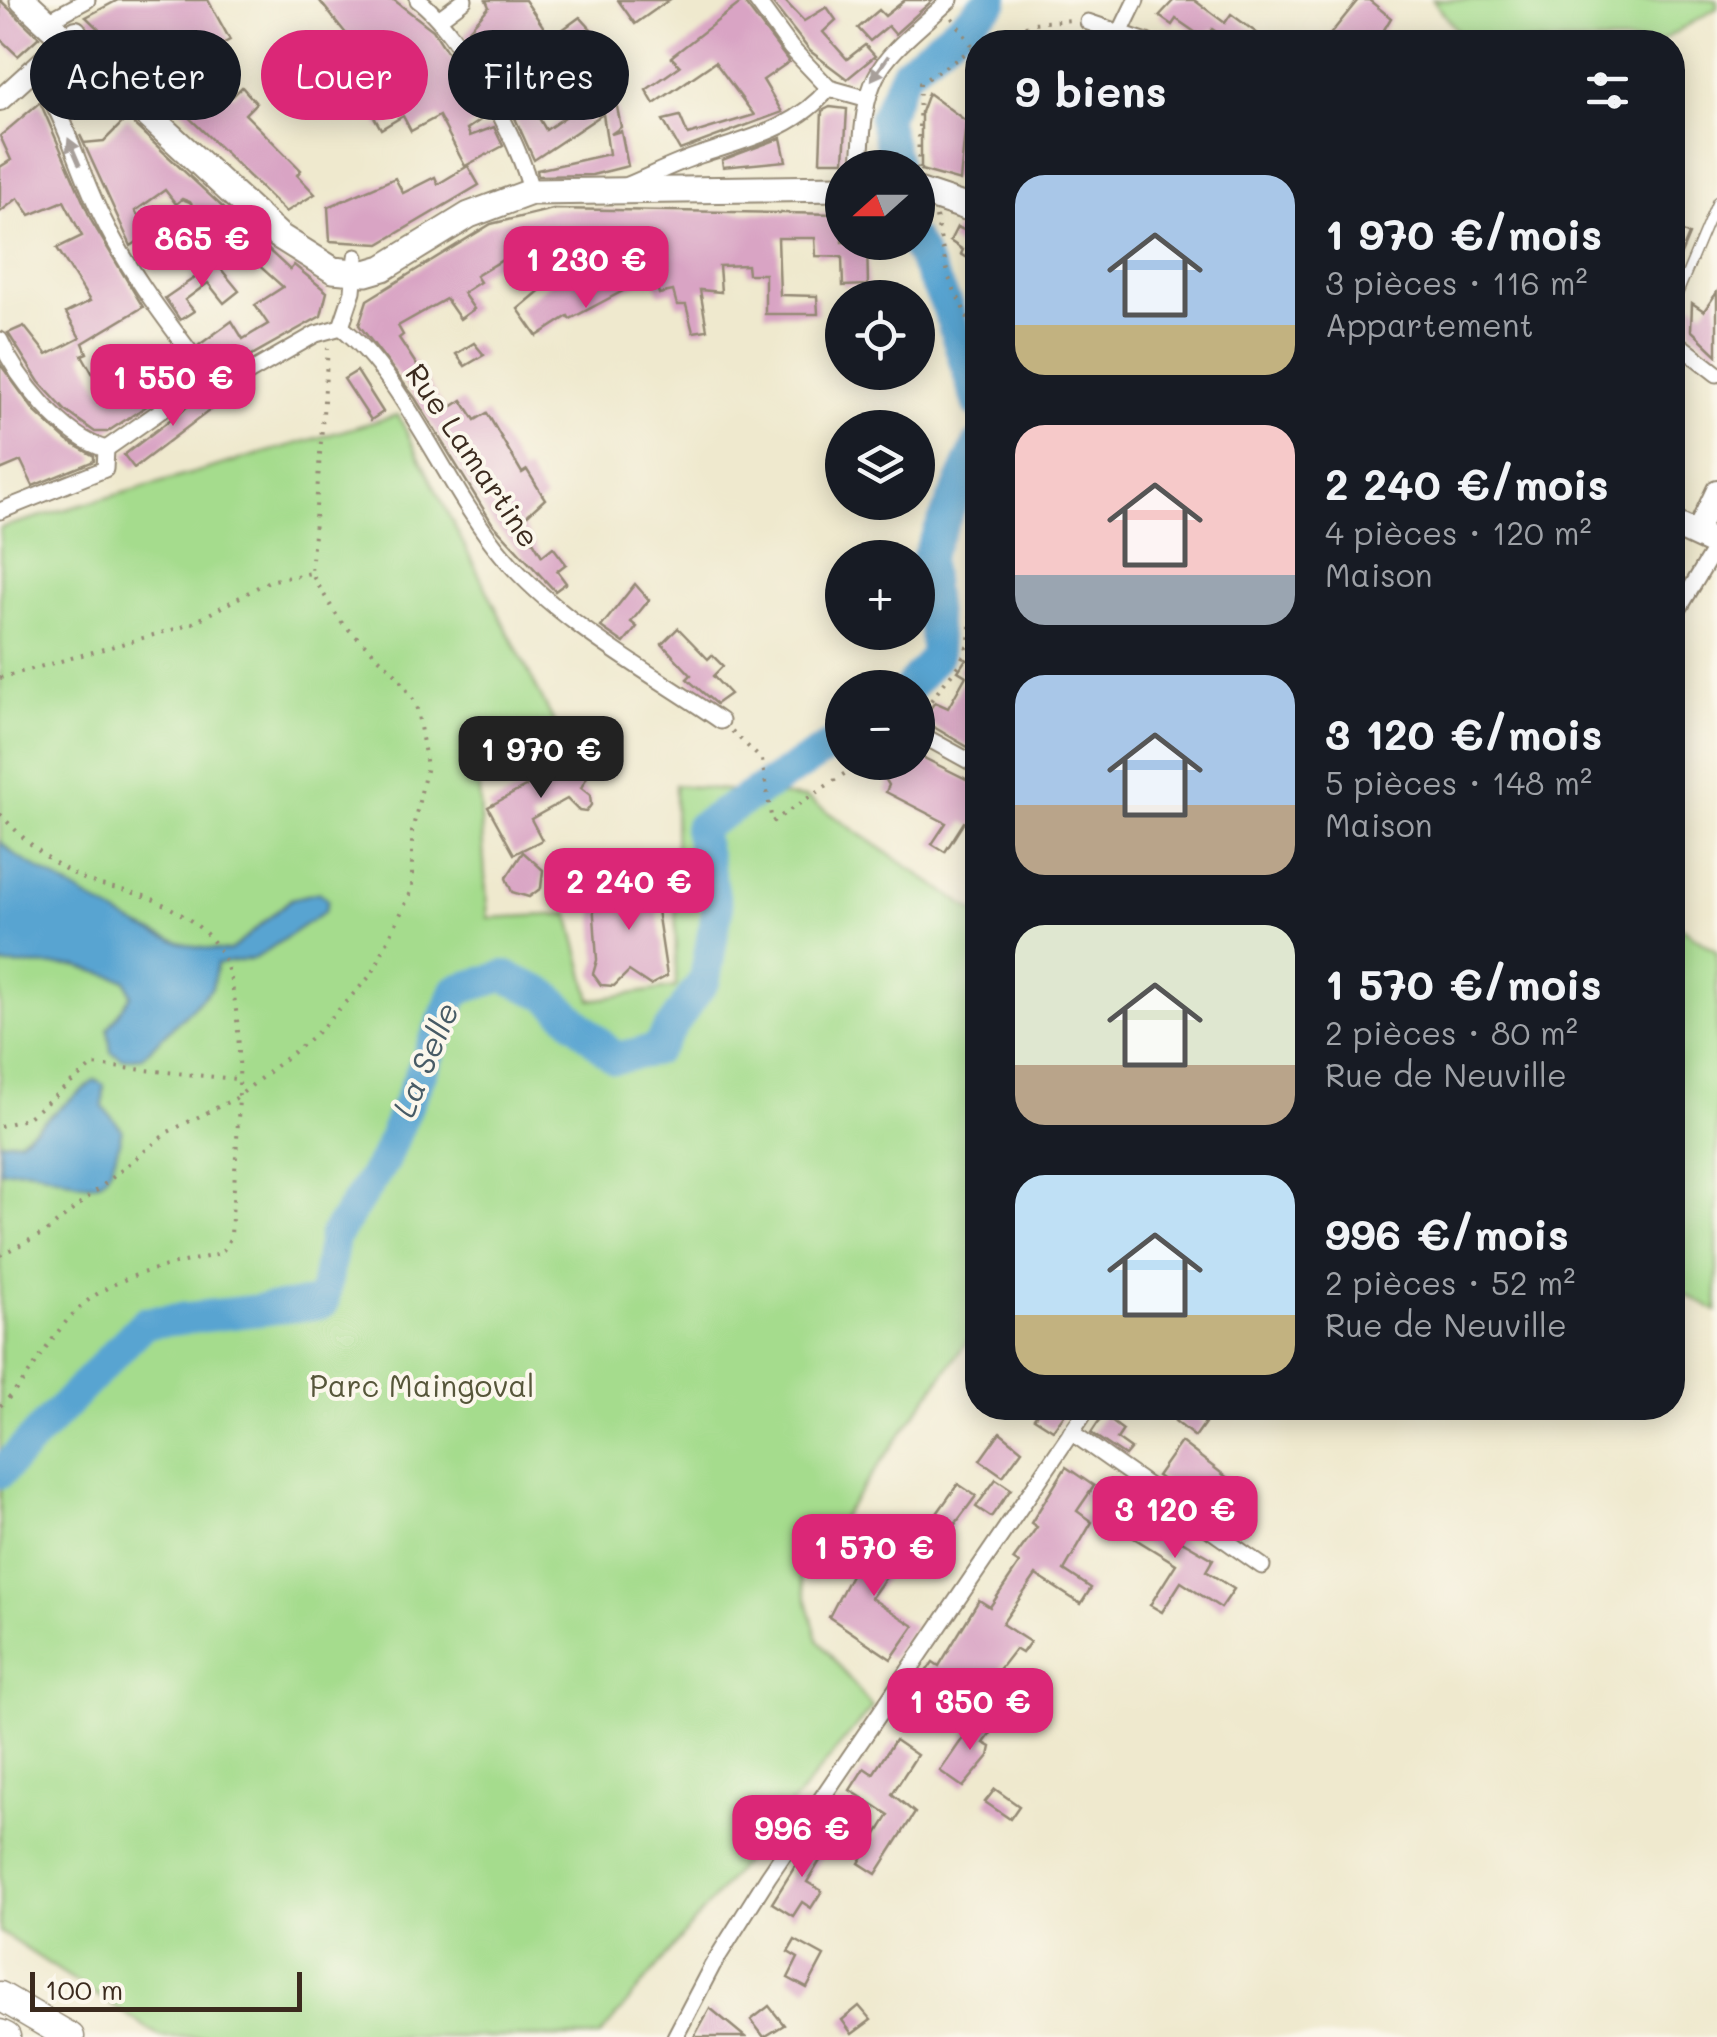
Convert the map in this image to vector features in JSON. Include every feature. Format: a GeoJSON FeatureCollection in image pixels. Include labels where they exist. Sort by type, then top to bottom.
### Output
{"type":"FeatureCollection","features":[{"type":"Feature","properties":{"kind":"highway"},"geometry":{"type":"LineString","coordinates":[[0,1996],[70,2037]]}},
{"type":"Feature","properties":{"kind":"main road"},"geometry":{"type":"LineString","coordinates":[[22,0],[58,22],[292,246],[324,267],[384,268],[432,236],[498,201],[531,192],[825,188]]}},
{"type":"Feature","properties":{"kind":"main road"},"geometry":{"type":"LineString","coordinates":[[935,194],[965,206]]}},
{"type":"Feature","properties":{"kind":"street"},"geometry":{"type":"LineString","coordinates":[[58,22],[87,0]]}},
{"type":"Feature","properties":{"kind":"street"},"geometry":{"type":"LineString","coordinates":[[418,0],[440,18],[521,156],[531,192]]}},
{"type":"Feature","properties":{"kind":"street"},"geometry":{"type":"LineString","coordinates":[[440,18],[464,0]]}},
{"type":"Feature","properties":{"kind":"street"},"geometry":{"type":"LineString","coordinates":[[756,0],[791,48],[829,88],[865,98]]}},
{"type":"Feature","properties":{"kind":"street"},"geometry":{"type":"LineString","coordinates":[[861,150],[865,98],[884,62],[950,0]]}},
{"type":"Feature","properties":{"kind":"street"},"geometry":{"type":"LineString","coordinates":[[1121,30],[1136,0]]}},
{"type":"Feature","properties":{"kind":"street"},"geometry":{"type":"LineString","coordinates":[[1088,22],[1111,30]]}},
{"type":"Feature","properties":{"kind":"street"},"geometry":{"type":"LineString","coordinates":[[0,100],[30,72]]}},
{"type":"Feature","properties":{"kind":"street"},"geometry":{"type":"LineString","coordinates":[[619,190],[684,160],[764,136],[812,106],[829,88]]}},
{"type":"Feature","properties":{"kind":"street"},"geometry":{"type":"LineString","coordinates":[[60,120],[112,235],[158,310],[214,384]]}},
{"type":"Feature","properties":{"kind":"street"},"geometry":{"type":"LineString","coordinates":[[106,449],[188,390],[238,380],[316,334],[342,327],[356,265]]}},
{"type":"Feature","properties":{"kind":"street","name":"Rue Lamartine"},"geometry":{"type":"LineString","coordinates":[[342,327],[368,352],[481,527],[524,578],[558,608],[721,721]]}},
{"type":"Feature","properties":{"kind":"street"},"geometry":{"type":"LineString","coordinates":[[0,340],[34,394],[106,449]]}},
{"type":"Feature","properties":{"kind":"street"},"geometry":{"type":"LineString","coordinates":[[1685,349],[1717,374]]}},
{"type":"Feature","properties":{"kind":"street"},"geometry":{"type":"LineString","coordinates":[[0,511],[105,468],[106,449]]}},
{"type":"Feature","properties":{"kind":"street"},"geometry":{"type":"LineString","coordinates":[[1685,583],[1717,490]]}},
{"type":"Feature","properties":{"kind":"street"},"geometry":{"type":"LineString","coordinates":[[935,743],[965,759]]}},
{"type":"Feature","properties":{"kind":"street"},"geometry":{"type":"LineString","coordinates":[[675,2037],[712,1966],[768,1877],[1080,1420]]}},
{"type":"Feature","properties":{"kind":"street"},"geometry":{"type":"LineString","coordinates":[[1071,1432],[1262,1566]]}},
{"type":"Feature","properties":{"kind":"lane"},"geometry":{"type":"LineString","coordinates":[[1685,277],[1717,200]]}},
{"type":"Feature","properties":{"kind":"path"},"geometry":{"type":"LineString","coordinates":[[956,22],[965,35]]}},
{"type":"Feature","properties":{"kind":"path"},"geometry":{"type":"LineString","coordinates":[[1016,30],[1033,23],[1088,22]]}},
{"type":"Feature","properties":{"kind":"path"},"geometry":{"type":"LineString","coordinates":[[924,150],[920,84],[965,54]]}},
{"type":"Feature","properties":{"kind":"path"},"geometry":{"type":"LineString","coordinates":[[935,219],[944,262],[965,310]]}},
{"type":"Feature","properties":{"kind":"path"},"geometry":{"type":"LineString","coordinates":[[0,1255],[46,1232],[168,1132],[236,1098],[316,1034],[372,974],[412,890],[412,832],[426,766],[416,704],[396,674],[340,621],[312,573],[324,354],[342,327]]}},
{"type":"Feature","properties":{"kind":"path"},"geometry":{"type":"LineString","coordinates":[[0,678],[190,625],[269,581],[312,573]]}},
{"type":"Feature","properties":{"kind":"path"},"geometry":{"type":"LineString","coordinates":[[935,695],[965,651]]}},
{"type":"Feature","properties":{"kind":"path"},"geometry":{"type":"LineString","coordinates":[[721,721],[762,760],[772,822],[835,780]]}},
{"type":"Feature","properties":{"kind":"path"},"geometry":{"type":"LineString","coordinates":[[0,814],[30,846],[86,880],[151,899],[203,930],[225,962],[235,1014],[236,1098],[231,1237],[220,1254],[117,1282],[78,1310],[27,1383],[0,1406]]}},
{"type":"Feature","properties":{"kind":"path"},"geometry":{"type":"LineString","coordinates":[[0,1126],[26,1119],[93,1065],[236,1079]]}},
{"type":"Feature","properties":{"kind":"green space"},"geometry":{"type":"Polygon","coordinates":[[[1433,0],[1717,0],[1717,8],[1679,30],[1457,30],[1433,0]]]}},
{"type":"Feature","properties":{"kind":"green space","name":"Parc Maingoval"},"geometry":{"type":"Polygon","coordinates":[[[398,415],[561,736],[476,747],[488,918],[569,914],[591,1000],[676,987],[675,785],[807,798],[965,906],[965,1344],[800,1576],[818,1640],[872,1707],[599,2037],[161,2037],[0,1932],[0,528],[398,415]]]}},
{"type":"Feature","properties":{"kind":"green space"},"geometry":{"type":"Polygon","coordinates":[[[1685,930],[1717,952],[1717,1311],[1685,1294],[1685,930]]]}},
{"type":"Feature","properties":{"kind":"water"},"geometry":{"type":"Polygon","coordinates":[[[0,841],[16,856],[119,916],[202,948],[230,951],[291,899],[319,892],[328,900],[325,911],[256,958],[217,964],[212,988],[142,1057],[123,1059],[111,1052],[108,1029],[131,995],[126,980],[76,966],[0,965],[0,841]]]}},
{"type":"Feature","properties":{"kind":"water"},"geometry":{"type":"Polygon","coordinates":[[[95,1080],[104,1085],[103,1107],[122,1129],[116,1154],[102,1180],[93,1184],[28,1169],[0,1171],[0,1142],[20,1140],[95,1080]]]}},
{"type":"Feature","properties":{"kind":"building"},"geometry":{"type":"Polygon","coordinates":[[[0,0],[32,30],[30,45],[18,56],[0,39],[0,0]]]}},
{"type":"Feature","properties":{"kind":"building"},"geometry":{"type":"Polygon","coordinates":[[[118,0],[208,0],[224,30],[99,30],[86,17],[118,0]]]}},
{"type":"Feature","properties":{"kind":"building"},"geometry":{"type":"Polygon","coordinates":[[[319,0],[394,0],[433,30],[448,53],[448,120],[480,120],[467,129],[470,136],[494,127],[503,146],[465,166],[439,116],[411,131],[405,120],[428,120],[428,30],[343,30],[319,0]]]}},
{"type":"Feature","properties":{"kind":"building"},"geometry":{"type":"Polygon","coordinates":[[[486,0],[525,0],[546,30],[468,30],[489,7],[486,0]]]}},
{"type":"Feature","properties":{"kind":"building"},"geometry":{"type":"Polygon","coordinates":[[[618,0],[669,0],[635,24],[618,0]]]}},
{"type":"Feature","properties":{"kind":"building"},"geometry":{"type":"Polygon","coordinates":[[[770,0],[784,0],[804,21],[827,7],[836,20],[823,32],[847,59],[865,45],[875,56],[847,79],[810,51],[770,0]]]}},
{"type":"Feature","properties":{"kind":"building"},"geometry":{"type":"Polygon","coordinates":[[[905,0],[933,0],[895,34],[888,26],[870,41],[858,28],[879,10],[885,16],[905,0]]]}},
{"type":"Feature","properties":{"kind":"building"},"geometry":{"type":"Polygon","coordinates":[[[1174,0],[1194,0],[1225,23],[1231,14],[1253,30],[1192,30],[1176,19],[1172,25],[1159,16],[1174,0]]]}},
{"type":"Feature","properties":{"kind":"building"},"geometry":{"type":"Polygon","coordinates":[[[1358,0],[1369,0],[1391,18],[1384,30],[1334,30],[1358,0]]]}},
{"type":"Feature","properties":{"kind":"building"},"geometry":{"type":"Polygon","coordinates":[[[743,1],[789,62],[763,80],[782,112],[680,150],[663,120],[680,116],[688,135],[754,115],[715,62],[654,104],[646,90],[680,66],[671,57],[743,1]]]}},
{"type":"Feature","properties":{"kind":"building"},"geometry":{"type":"Polygon","coordinates":[[[580,17],[592,30],[562,30],[580,17]]]}},
{"type":"Feature","properties":{"kind":"building"},"geometry":{"type":"Polygon","coordinates":[[[242,87],[256,103],[245,114],[301,170],[297,175],[315,194],[286,212],[192,120],[241,120],[242,87]]]}},
{"type":"Feature","properties":{"kind":"building"},"geometry":{"type":"Polygon","coordinates":[[[928,93],[965,120],[960,181],[935,174],[935,150],[921,150],[921,112],[928,93]]]}},
{"type":"Feature","properties":{"kind":"building"},"geometry":{"type":"Polygon","coordinates":[[[830,107],[847,109],[845,150],[825,150],[825,161],[820,161],[822,111],[830,107]]]}},
{"type":"Feature","properties":{"kind":"building"},"geometry":{"type":"Polygon","coordinates":[[[30,110],[30,120],[48,120],[92,222],[143,307],[83,343],[87,353],[82,355],[102,390],[118,385],[124,396],[154,379],[165,394],[107,432],[95,432],[66,411],[39,382],[8,333],[24,326],[47,355],[80,338],[66,313],[90,301],[57,248],[82,236],[64,201],[30,215],[18,198],[0,212],[0,167],[11,160],[0,136],[30,110]]]}},
{"type":"Feature","properties":{"kind":"building"},"geometry":{"type":"Polygon","coordinates":[[[129,120],[290,270],[294,265],[327,292],[321,316],[220,373],[199,345],[232,321],[243,339],[268,324],[255,305],[283,287],[234,243],[212,260],[197,237],[209,229],[190,202],[182,199],[176,204],[165,190],[135,211],[150,233],[131,246],[80,135],[84,143],[104,141],[129,120]]]}},
{"type":"Feature","properties":{"kind":"building"},"geometry":{"type":"Polygon","coordinates":[[[376,120],[396,120],[381,129],[376,120]]]}},
{"type":"Feature","properties":{"kind":"building"},"geometry":{"type":"Polygon","coordinates":[[[516,120],[540,120],[546,130],[561,120],[594,120],[534,160],[516,120]]]}},
{"type":"Feature","properties":{"kind":"building"},"geometry":{"type":"Polygon","coordinates":[[[604,120],[620,120],[621,127],[611,134],[621,131],[628,166],[592,175],[538,176],[537,170],[609,154],[604,120]]]}},
{"type":"Feature","properties":{"kind":"building"},"geometry":{"type":"Polygon","coordinates":[[[781,138],[786,161],[723,167],[722,160],[781,138]]]}},
{"type":"Feature","properties":{"kind":"building"},"geometry":{"type":"Polygon","coordinates":[[[468,166],[479,185],[379,244],[330,241],[328,207],[395,178],[403,193],[435,177],[438,184],[468,166]]]}},
{"type":"Feature","properties":{"kind":"building"},"geometry":{"type":"Polygon","coordinates":[[[553,209],[825,214],[825,256],[816,256],[815,238],[778,238],[780,295],[817,296],[818,314],[765,314],[765,274],[748,274],[747,265],[719,266],[721,292],[700,290],[707,330],[693,332],[686,305],[677,305],[673,291],[659,294],[653,275],[570,319],[568,316],[537,336],[518,309],[568,267],[555,243],[535,253],[529,244],[476,276],[480,282],[463,293],[474,309],[460,319],[446,299],[398,326],[403,335],[399,338],[446,410],[462,400],[475,420],[487,413],[522,473],[527,470],[545,499],[521,521],[542,556],[553,547],[566,564],[557,571],[566,583],[555,591],[492,523],[415,398],[359,325],[367,300],[491,224],[553,209]]]}},
{"type":"Feature","properties":{"kind":"building"},"geometry":{"type":"Polygon","coordinates":[[[957,227],[965,230],[965,256],[961,254],[963,250],[950,241],[957,227]]]}},
{"type":"Feature","properties":{"kind":"building"},"geometry":{"type":"Polygon","coordinates":[[[842,260],[867,260],[868,280],[843,280],[842,260]]]}},
{"type":"Feature","properties":{"kind":"building"},"geometry":{"type":"Polygon","coordinates":[[[216,263],[239,291],[224,303],[208,283],[185,300],[194,311],[180,320],[165,298],[216,263]]]}},
{"type":"Feature","properties":{"kind":"building"},"geometry":{"type":"Polygon","coordinates":[[[1717,292],[1717,355],[1691,330],[1692,303],[1704,311],[1717,292]]]}},
{"type":"Feature","properties":{"kind":"building"},"geometry":{"type":"Polygon","coordinates":[[[474,343],[484,355],[465,366],[456,354],[474,343]]]}},
{"type":"Feature","properties":{"kind":"building"},"geometry":{"type":"Polygon","coordinates":[[[0,364],[35,412],[67,441],[94,456],[94,461],[33,486],[21,461],[0,470],[0,364]]]}},
{"type":"Feature","properties":{"kind":"building"},"geometry":{"type":"Polygon","coordinates":[[[357,371],[383,412],[371,420],[344,379],[357,371]]]}},
{"type":"Feature","properties":{"kind":"building"},"geometry":{"type":"Polygon","coordinates":[[[231,394],[134,468],[124,455],[200,397],[231,394]]]}},
{"type":"Feature","properties":{"kind":"building"},"geometry":{"type":"Polygon","coordinates":[[[635,584],[649,600],[631,622],[637,627],[624,643],[601,627],[635,584]]]}},
{"type":"Feature","properties":{"kind":"building"},"geometry":{"type":"Polygon","coordinates":[[[678,628],[708,659],[712,655],[723,666],[713,676],[730,694],[716,704],[687,679],[691,675],[662,644],[678,628]]]}},
{"type":"Feature","properties":{"kind":"building"},"geometry":{"type":"Polygon","coordinates":[[[965,678],[965,745],[935,728],[935,702],[948,708],[965,678]]]}},
{"type":"Feature","properties":{"kind":"building"},"geometry":{"type":"Polygon","coordinates":[[[571,752],[587,762],[588,775],[581,788],[590,795],[591,805],[586,812],[579,811],[567,799],[531,819],[542,840],[514,854],[488,807],[551,773],[557,758],[571,752]]]}},
{"type":"Feature","properties":{"kind":"building"},"geometry":{"type":"Polygon","coordinates":[[[935,764],[965,778],[965,822],[945,852],[932,844],[946,823],[886,792],[886,780],[935,780],[935,764]]]}},
{"type":"Feature","properties":{"kind":"building"},"geometry":{"type":"Polygon","coordinates":[[[523,852],[543,870],[541,888],[529,897],[512,892],[506,878],[523,852]]]}},
{"type":"Feature","properties":{"kind":"building"},"geometry":{"type":"Polygon","coordinates":[[[645,870],[652,877],[667,976],[650,985],[629,971],[614,986],[601,985],[593,974],[597,960],[593,901],[622,898],[620,875],[645,870]]]}},
{"type":"Feature","properties":{"kind":"building"},"geometry":{"type":"Polygon","coordinates":[[[1037,1420],[1060,1420],[1053,1430],[1037,1420]]]}},
{"type":"Feature","properties":{"kind":"building"},"geometry":{"type":"Polygon","coordinates":[[[1100,1420],[1110,1420],[1123,1430],[1117,1439],[1131,1449],[1125,1456],[1091,1433],[1100,1420]]]}},
{"type":"Feature","properties":{"kind":"building"},"geometry":{"type":"Polygon","coordinates":[[[1201,1420],[1205,1423],[1195,1437],[1175,1421],[1201,1420]]]}},
{"type":"Feature","properties":{"kind":"building"},"geometry":{"type":"Polygon","coordinates":[[[1000,1432],[1022,1450],[1003,1476],[980,1460],[1000,1432]]]}},
{"type":"Feature","properties":{"kind":"building"},"geometry":{"type":"Polygon","coordinates":[[[1181,1442],[1229,1479],[1205,1509],[1157,1476],[1181,1442]]]}},
{"type":"Feature","properties":{"kind":"building"},"geometry":{"type":"Polygon","coordinates":[[[1066,1467],[1094,1486],[1077,1511],[1092,1522],[1064,1570],[1091,1588],[1081,1604],[1036,1575],[1002,1624],[1030,1642],[1022,1653],[1015,1649],[987,1685],[987,1699],[975,1716],[951,1700],[946,1708],[915,1687],[933,1662],[939,1666],[979,1600],[990,1607],[1019,1564],[1013,1560],[1037,1527],[1031,1523],[1066,1467]]]}},
{"type":"Feature","properties":{"kind":"building"},"geometry":{"type":"Polygon","coordinates":[[[996,1479],[1011,1489],[991,1517],[976,1507],[996,1479]]]}},
{"type":"Feature","properties":{"kind":"building"},"geometry":{"type":"Polygon","coordinates":[[[958,1484],[976,1496],[950,1531],[933,1519],[958,1484]]]}},
{"type":"Feature","properties":{"kind":"building"},"geometry":{"type":"Polygon","coordinates":[[[1123,1507],[1213,1559],[1206,1571],[1234,1589],[1221,1608],[1181,1582],[1162,1612],[1150,1605],[1176,1564],[1111,1524],[1123,1507]]]}},
{"type":"Feature","properties":{"kind":"building"},"geometry":{"type":"Polygon","coordinates":[[[891,1528],[911,1542],[871,1598],[914,1626],[891,1659],[829,1617],[853,1571],[891,1528]]]}},
{"type":"Feature","properties":{"kind":"building"},"geometry":{"type":"Polygon","coordinates":[[[979,1715],[996,1726],[984,1743],[991,1747],[989,1756],[963,1787],[940,1771],[979,1715]]]}},
{"type":"Feature","properties":{"kind":"building"},"geometry":{"type":"Polygon","coordinates":[[[895,1740],[917,1755],[892,1794],[915,1813],[876,1874],[859,1863],[889,1815],[850,1790],[864,1768],[873,1774],[895,1740]]]}},
{"type":"Feature","properties":{"kind":"building"},"geometry":{"type":"Polygon","coordinates":[[[995,1789],[1019,1806],[1010,1819],[985,1802],[995,1789]]]}},
{"type":"Feature","properties":{"kind":"building"},"geometry":{"type":"Polygon","coordinates":[[[814,1836],[829,1846],[807,1882],[822,1891],[811,1908],[802,1902],[793,1916],[772,1903],[814,1836]]]}},
{"type":"Feature","properties":{"kind":"building"},"geometry":{"type":"Polygon","coordinates":[[[795,1940],[824,1956],[807,1988],[788,1978],[798,1958],[788,1952],[795,1940]]]}},
{"type":"Feature","properties":{"kind":"building"},"geometry":{"type":"Polygon","coordinates":[[[769,2006],[784,2025],[764,2037],[751,2020],[769,2006]]]}},
{"type":"Feature","properties":{"kind":"building"},"geometry":{"type":"Polygon","coordinates":[[[859,2006],[871,2020],[852,2034],[842,2020],[859,2006]]]}},
{"type":"Feature","properties":{"kind":"building"},"geometry":{"type":"Polygon","coordinates":[[[710,2008],[745,2037],[694,2037],[710,2008]]]}},
{"type":"Feature","properties":{"kind":"waterway","name":"La Selle"},"geometry":{"type":"LineString","coordinates":[[892,150],[884,118],[906,71],[993,0]]}},
{"type":"Feature","properties":{"kind":"waterway","name":"La Selle"},"geometry":{"type":"LineString","coordinates":[[923,260],[947,306],[965,363]]}},
{"type":"Feature","properties":{"kind":"waterway","name":"La Selle"},"geometry":{"type":"LineString","coordinates":[[924,670],[937,655],[927,558],[965,474]]}},
{"type":"Feature","properties":{"kind":"waterway","name":"La Selle"},"geometry":{"type":"LineString","coordinates":[[0,1473],[144,1323],[323,1303],[334,1237],[384,1160],[456,990],[504,976],[547,995],[615,1058],[655,1050],[705,979],[717,910],[699,828],[825,750]]}}]}
